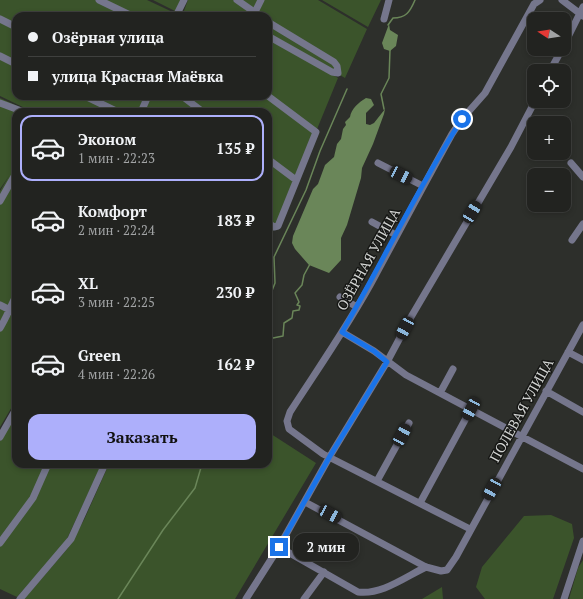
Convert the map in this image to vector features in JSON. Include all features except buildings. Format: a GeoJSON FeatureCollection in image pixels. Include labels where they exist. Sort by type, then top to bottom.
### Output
{"type":"FeatureCollection","features":[{"type":"Feature","properties":{"kind":"street"},"geometry":{"type":"LineString","coordinates":[[99,0],[124,12]]}},
{"type":"Feature","properties":{"kind":"street"},"geometry":{"type":"LineString","coordinates":[[178,12],[184,0]]}},
{"type":"Feature","properties":{"kind":"street"},"geometry":{"type":"LineString","coordinates":[[237,0],[254,12]]}},
{"type":"Feature","properties":{"kind":"street"},"geometry":{"type":"LineString","coordinates":[[258,12],[261,0]]}},
{"type":"Feature","properties":{"kind":"street"},"geometry":{"type":"LineString","coordinates":[[384,18],[389,0]]}},
{"type":"Feature","properties":{"kind":"street","name":"ОЗЁРНАЯ УЛИЦА"},"geometry":{"type":"LineString","coordinates":[[330,456],[323,454],[289,429],[287,420],[290,412],[357,307],[423,186],[462,119],[485,93],[534,4],[540,0]]}},
{"type":"Feature","properties":{"kind":"street"},"geometry":{"type":"LineString","coordinates":[[562,0],[582,12],[571,32]]}},
{"type":"Feature","properties":{"kind":"street"},"geometry":{"type":"LineString","coordinates":[[0,19],[12,25]]}},
{"type":"Feature","properties":{"kind":"street"},"geometry":{"type":"LineString","coordinates":[[272,24],[334,62],[338,66],[338,73],[332,72],[272,38]]}},
{"type":"Feature","properties":{"kind":"street"},"geometry":{"type":"LineString","coordinates":[[0,56],[12,62]]}},
{"type":"Feature","properties":{"kind":"street"},"geometry":{"type":"LineString","coordinates":[[272,99],[316,132],[278,226],[274,227],[272,226]]}},
{"type":"Feature","properties":{"kind":"street"},"geometry":{"type":"LineString","coordinates":[[93,100],[110,108]]}},
{"type":"Feature","properties":{"kind":"street"},"geometry":{"type":"LineString","coordinates":[[187,100],[198,108]]}},
{"type":"Feature","properties":{"kind":"street"},"geometry":{"type":"LineString","coordinates":[[0,103],[13,108]]}},
{"type":"Feature","properties":{"kind":"street"},"geometry":{"type":"LineString","coordinates":[[246,599],[279,547],[330,456],[387,362],[411,317],[511,147],[531,108]]}},
{"type":"Feature","properties":{"kind":"street"},"geometry":{"type":"LineString","coordinates":[[272,162],[296,180]]}},
{"type":"Feature","properties":{"kind":"street"},"geometry":{"type":"LineString","coordinates":[[378,163],[423,186]]}},
{"type":"Feature","properties":{"kind":"street"},"geometry":{"type":"LineString","coordinates":[[571,163],[583,177]]}},
{"type":"Feature","properties":{"kind":"street"},"geometry":{"type":"LineString","coordinates":[[0,201],[12,179]]}},
{"type":"Feature","properties":{"kind":"street"},"geometry":{"type":"LineString","coordinates":[[372,222],[396,235]]}},
{"type":"Feature","properties":{"kind":"street"},"geometry":{"type":"LineString","coordinates":[[572,240],[583,224]]}},
{"type":"Feature","properties":{"kind":"street"},"geometry":{"type":"LineString","coordinates":[[340,297],[357,307]]}},
{"type":"Feature","properties":{"kind":"street"},"geometry":{"type":"LineString","coordinates":[[0,305],[12,311]]}},
{"type":"Feature","properties":{"kind":"street"},"geometry":{"type":"LineString","coordinates":[[0,328],[12,312]]}},
{"type":"Feature","properties":{"kind":"street","name":"ПОЛЕВАЯ УЛИЦА"},"geometry":{"type":"LineString","coordinates":[[426,567],[441,571],[447,570],[456,557],[583,325]]}},
{"type":"Feature","properties":{"kind":"street"},"geometry":{"type":"LineString","coordinates":[[342,332],[374,351],[406,375],[583,469]]}},
{"type":"Feature","properties":{"kind":"street"},"geometry":{"type":"LineString","coordinates":[[568,352],[583,360]]}},
{"type":"Feature","properties":{"kind":"street"},"geometry":{"type":"LineString","coordinates":[[440,393],[453,369]]}},
{"type":"Feature","properties":{"kind":"street"},"geometry":{"type":"LineString","coordinates":[[546,391],[583,412]]}},
{"type":"Feature","properties":{"kind":"street"},"geometry":{"type":"LineString","coordinates":[[420,503],[471,409]]}},
{"type":"Feature","properties":{"kind":"street"},"geometry":{"type":"LineString","coordinates":[[0,437],[12,416]]}},
{"type":"Feature","properties":{"kind":"street"},"geometry":{"type":"LineString","coordinates":[[377,481],[408,423]]}},
{"type":"Feature","properties":{"kind":"street"},"geometry":{"type":"LineString","coordinates":[[330,456],[470,530]]}},
{"type":"Feature","properties":{"kind":"street"},"geometry":{"type":"LineString","coordinates":[[0,543],[33,498],[46,468]]}},
{"type":"Feature","properties":{"kind":"street"},"geometry":{"type":"LineString","coordinates":[[20,599],[71,539],[103,468]]}},
{"type":"Feature","properties":{"kind":"street"},"geometry":{"type":"LineString","coordinates":[[305,502],[426,567]]}},
{"type":"Feature","properties":{"kind":"street"},"geometry":{"type":"LineString","coordinates":[[564,599],[583,541]]}},
{"type":"Feature","properties":{"kind":"street"},"geometry":{"type":"LineString","coordinates":[[279,547],[358,592],[365,593],[386,588],[426,567]]}},
{"type":"Feature","properties":{"kind":"street"},"geometry":{"type":"LineString","coordinates":[[304,599],[324,572]]}},
{"type":"Feature","properties":{"kind":"shaded area"},"geometry":{"type":"Polygon","coordinates":[[[0,0],[147,0],[173,12],[12,12],[12,100],[143,100],[139,108],[25,108],[0,96],[0,0]]]}},
{"type":"Feature","properties":{"kind":"shaded area"},"geometry":{"type":"Polygon","coordinates":[[[153,0],[187,0],[182,12],[177,12],[153,0]]]}},
{"type":"Feature","properties":{"kind":"shaded area"},"geometry":{"type":"Polygon","coordinates":[[[188,0],[318,0],[367,29],[345,78],[278,40],[338,78],[276,229],[274,229],[272,234],[272,108],[141,108],[144,100],[272,100],[272,12],[184,12],[188,0]]]}},
{"type":"Feature","properties":{"kind":"shaded area"},"geometry":{"type":"Polygon","coordinates":[[[322,0],[381,0],[368,27],[322,0]]]}},
{"type":"Feature","properties":{"kind":"shaded area"},"geometry":{"type":"Polygon","coordinates":[[[389,24],[390,30],[398,35],[396,46],[390,51],[384,49],[382,43],[389,24]]]}},
{"type":"Feature","properties":{"kind":"shaded area"},"geometry":{"type":"Polygon","coordinates":[[[0,98],[22,108],[12,108],[12,307],[0,302],[0,191],[9,176],[0,189],[0,98]]]}},
{"type":"Feature","properties":{"kind":"shaded area"},"geometry":{"type":"Polygon","coordinates":[[[366,98],[371,99],[374,105],[366,113],[366,124],[370,125],[374,123],[385,109],[384,114],[362,168],[361,178],[347,225],[341,238],[341,260],[329,273],[309,265],[295,249],[292,243],[293,236],[313,189],[318,184],[325,165],[334,157],[337,144],[341,139],[343,129],[346,125],[345,122],[350,117],[356,106],[366,98]]]}},
{"type":"Feature","properties":{"kind":"shaded area"},"geometry":{"type":"Polygon","coordinates":[[[0,304],[12,309],[12,407],[0,427],[0,304]]]}},
{"type":"Feature","properties":{"kind":"shaded area"},"geometry":{"type":"Polygon","coordinates":[[[12,411],[12,468],[100,468],[65,543],[17,597],[0,589],[0,431],[12,411]]]}},
{"type":"Feature","properties":{"kind":"shaded area"},"geometry":{"type":"Polygon","coordinates":[[[272,435],[316,463],[235,599],[24,599],[68,548],[84,520],[107,468],[272,468],[272,435]]]}},
{"type":"Feature","properties":{"kind":"shaded area"},"geometry":{"type":"Polygon","coordinates":[[[551,515],[572,524],[574,538],[553,599],[485,599],[476,587],[482,567],[524,516],[551,515]]]}},
{"type":"Feature","properties":{"kind":"shaded area"},"geometry":{"type":"Polygon","coordinates":[[[583,560],[583,599],[569,599],[578,568],[583,560]]]}},
{"type":"Feature","properties":{"kind":"shaded area"},"geometry":{"type":"Polygon","coordinates":[[[442,587],[443,599],[422,599],[442,587]]]}},
{"type":"Feature","properties":{"kind":"waterway"},"geometry":{"type":"LineString","coordinates":[[388,25],[393,18],[401,17],[407,14],[415,0]]}},
{"type":"Feature","properties":{"kind":"waterway"},"geometry":{"type":"LineString","coordinates":[[384,109],[381,94],[389,78],[390,50]]}},
{"type":"Feature","properties":{"kind":"waterway"},"geometry":{"type":"LineString","coordinates":[[272,291],[275,283],[274,257],[306,190],[320,151],[347,89]]}},
{"type":"Feature","properties":{"kind":"waterway"},"geometry":{"type":"LineString","coordinates":[[272,338],[283,336],[284,323],[292,318],[293,311],[299,310],[300,306],[297,305],[299,302],[295,293],[302,285],[304,275],[310,264]]}},
{"type":"Feature","properties":{"kind":"waterway"},"geometry":{"type":"LineString","coordinates":[[118,599],[163,530],[195,488],[201,468]]}},
{"type":"Feature","properties":{"kind":"route"},"geometry":{"type":"LineString","coordinates":[[279,547],[330,456],[387,362],[374,351],[342,332],[375,276],[452,134],[462,119]]}}]}
